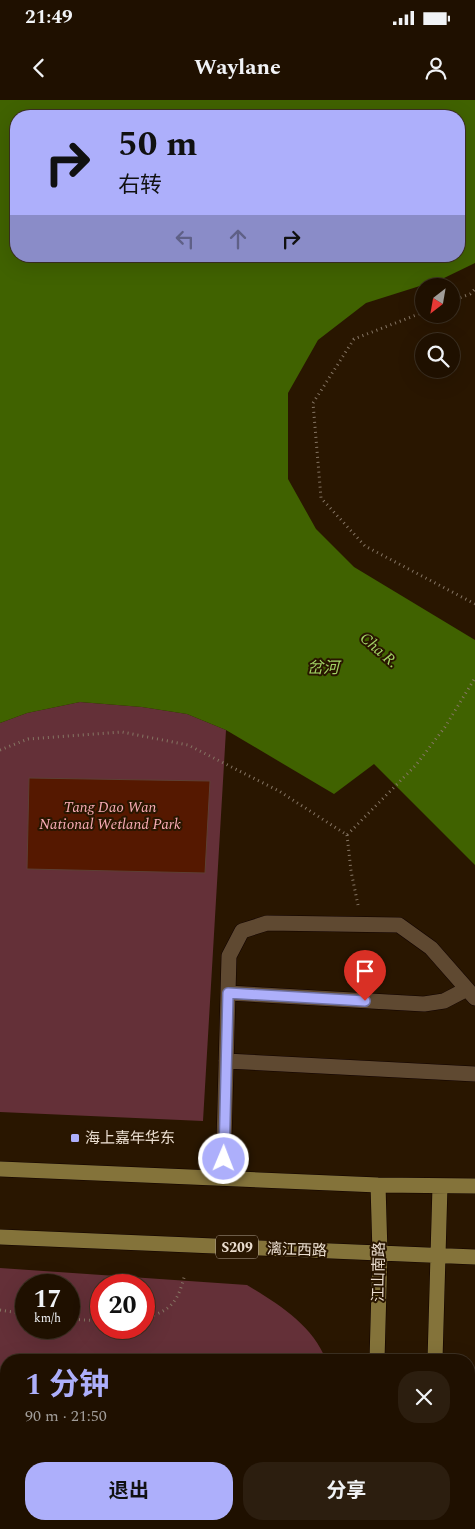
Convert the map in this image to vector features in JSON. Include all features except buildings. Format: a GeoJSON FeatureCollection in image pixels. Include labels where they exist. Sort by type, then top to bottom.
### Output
{"type":"FeatureCollection","features":[{"type":"Feature","properties":{"kind":"main road"},"geometry":{"type":"LineString","coordinates":[[0,1169],[378,1185],[475,1186]]}},
{"type":"Feature","properties":{"kind":"main road","name":"江山南路"},"geometry":{"type":"LineString","coordinates":[[377,1354],[380,1253],[378,1185]]}},
{"type":"Feature","properties":{"kind":"main road"},"geometry":{"type":"LineString","coordinates":[[435,1354],[440,1186]]}},
{"type":"Feature","properties":{"kind":"main road","name":"漓江西路"},"geometry":{"type":"LineString","coordinates":[[0,1237],[475,1257]]}},
{"type":"Feature","properties":{"kind":"street"},"geometry":{"type":"LineString","coordinates":[[223,1178],[226,1061],[229,956],[242,931],[267,923],[399,925],[431,948],[471,994],[424,1004],[228,993]]}},
{"type":"Feature","properties":{"kind":"street"},"geometry":{"type":"LineString","coordinates":[[226,1061],[475,1074]]}},
{"type":"Feature","properties":{"kind":"path"},"geometry":{"type":"LineString","coordinates":[[460,298],[470,294],[475,289]]}},
{"type":"Feature","properties":{"kind":"path"},"geometry":{"type":"LineString","coordinates":[[415,315],[354,339],[313,403],[321,498],[365,546],[475,604]]}},
{"type":"Feature","properties":{"kind":"path"},"geometry":{"type":"LineString","coordinates":[[347,834],[416,765],[445,726],[475,678]]}},
{"type":"Feature","properties":{"kind":"path"},"geometry":{"type":"LineString","coordinates":[[0,750],[28,739],[122,732],[188,745],[280,791],[347,834]]}},
{"type":"Feature","properties":{"kind":"path"},"geometry":{"type":"LineString","coordinates":[[347,834],[351,871],[362,925]]}},
{"type":"Feature","properties":{"kind":"path"},"geometry":{"type":"LineString","coordinates":[[155,1314],[169,1308],[180,1294],[185,1274]]}},
{"type":"Feature","properties":{"kind":"path"},"geometry":{"type":"LineString","coordinates":[[0,1310],[15,1312]]}},
{"type":"Feature","properties":{"kind":"green space","name":"Tang Dao Wan National Wetland Park"},"geometry":{"type":"Polygon","coordinates":[[[80,702],[142,707],[187,714],[226,730],[203,1121],[0,1112],[0,723],[27,713],[80,702]]]}},
{"type":"Feature","properties":{"kind":"green space"},"geometry":{"type":"Polygon","coordinates":[[[0,1268],[90,1274],[90,1339],[155,1339],[155,1279],[247,1285],[282,1307],[312,1336],[323,1354],[0,1354],[0,1268]]]}},
{"type":"Feature","properties":{"kind":"water"},"geometry":{"type":"Polygon","coordinates":[[[0,100],[475,100],[475,263],[444,278],[415,278],[415,288],[366,303],[318,340],[288,393],[288,479],[316,529],[354,567],[475,640],[475,865],[374,764],[334,794],[226,730],[187,714],[142,707],[80,702],[27,713],[0,723],[0,100]]]}},
{"type":"Feature","properties":{"kind":"place","name":"海上嘉年华东"},"geometry":{"type":"Point","coordinates":[75,1138]}},
{"type":"Feature","properties":{"kind":"route"},"geometry":{"type":"LineString","coordinates":[[224,1159],[228,993],[365,1001]]}},
{"type":"Feature","properties":{"kind":"water label","name":"Cha R."},"geometry":{"type":"Point","coordinates":[379,650]}},
{"type":"Feature","properties":{"kind":"water label","name":"岔河"},"geometry":{"type":"Point","coordinates":[323,668]}}]}
